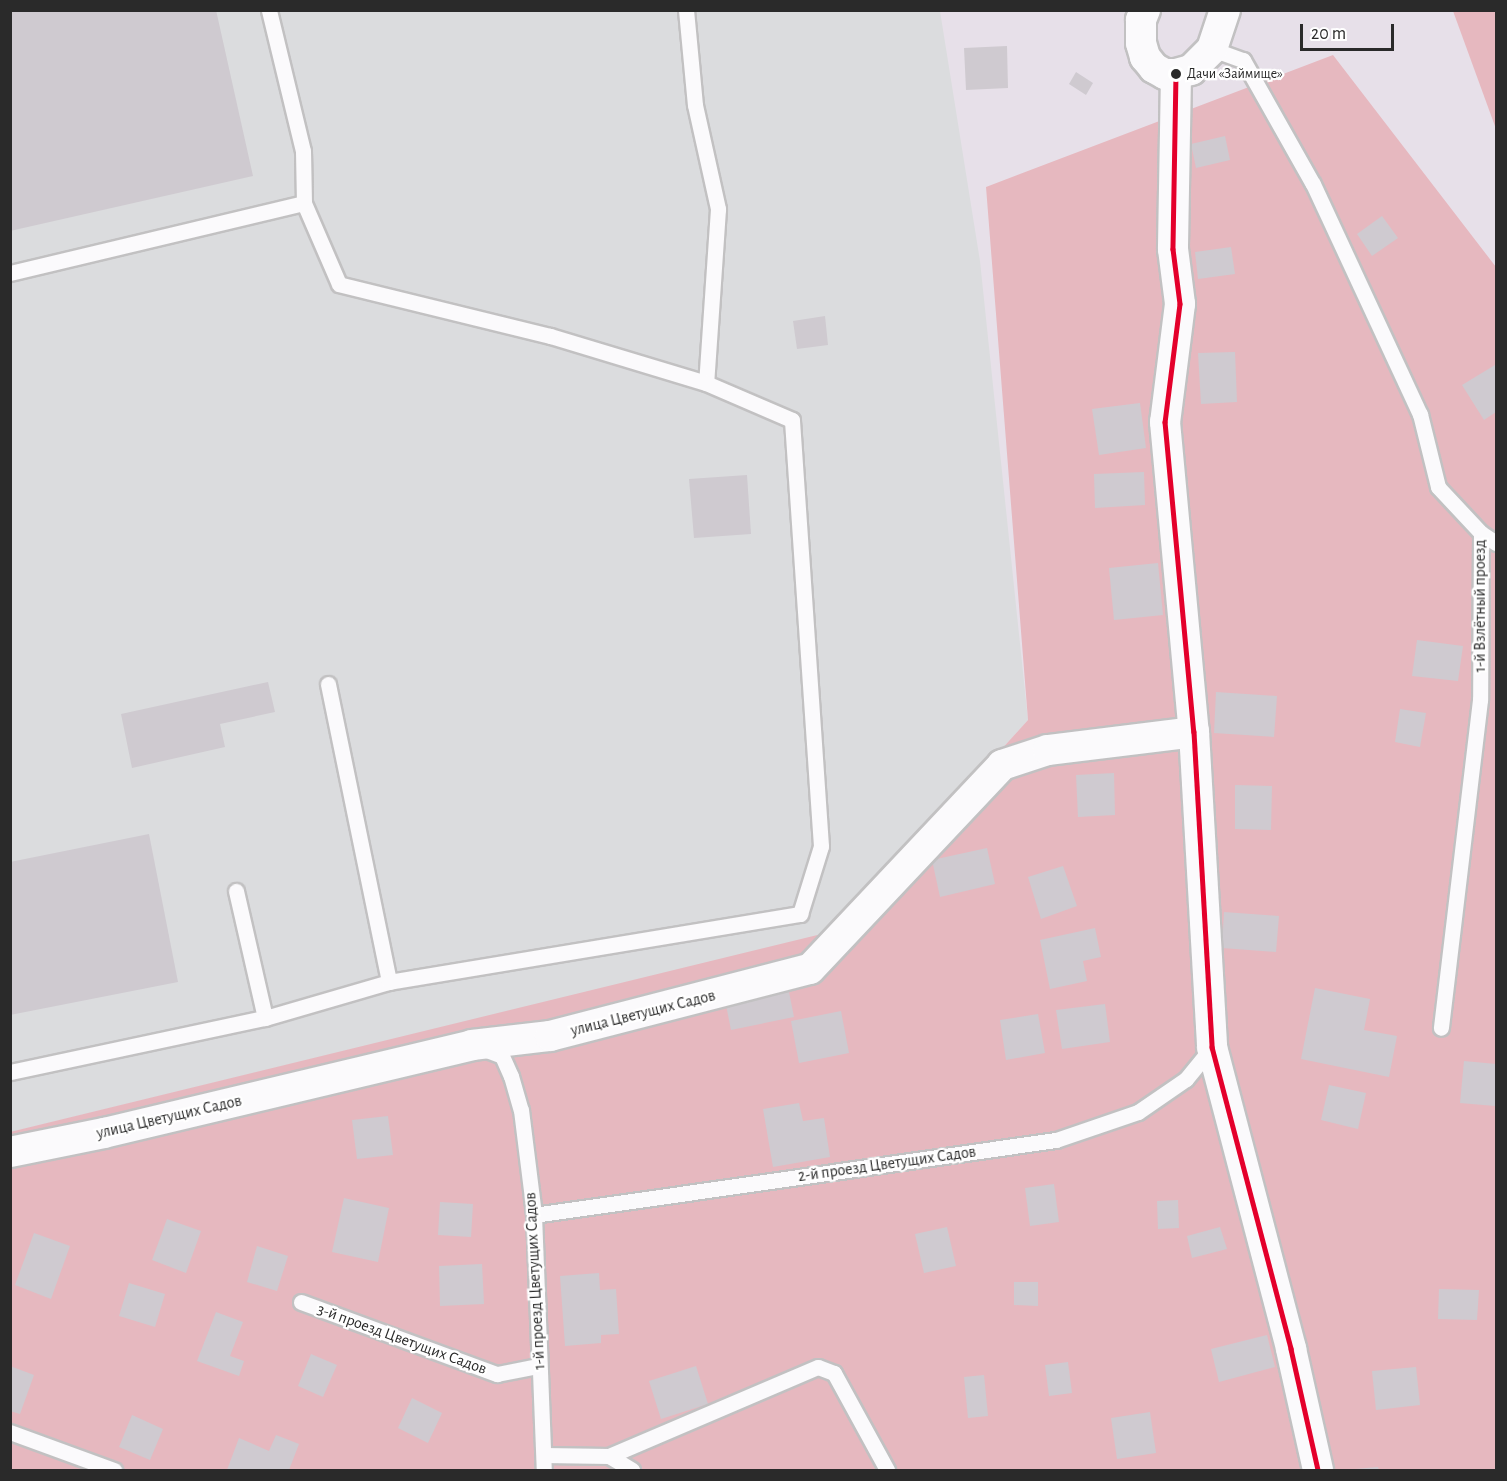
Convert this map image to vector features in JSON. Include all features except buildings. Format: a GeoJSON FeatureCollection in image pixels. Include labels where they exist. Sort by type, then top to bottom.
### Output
{"type":"FeatureCollection","features":[{"type":"Feature","properties":{"kind":"street"},"geometry":{"type":"LineString","coordinates":[[1145,10],[1141,43],[1145,57],[1154,68],[1165,74],[1191,70],[1212,49],[1225,10]]}},
{"type":"Feature","properties":{"kind":"street"},"geometry":{"type":"LineString","coordinates":[[1176,74],[1173,249],[1180,304],[1165,422],[1194,732],[1212,1047],[1291,1349],[1318,1470]]}},
{"type":"Feature","properties":{"kind":"street","name":"улица Цветущих Садов"},"geometry":{"type":"LineString","coordinates":[[10,1152],[104,1133],[472,1045],[550,1036],[810,969],[1002,765],[1048,750],[1194,732]]}},
{"type":"Feature","properties":{"kind":"lane"},"geometry":{"type":"LineString","coordinates":[[10,1072],[265,1018],[389,982],[800,914],[822,846],[792,420],[706,382],[550,336],[339,284],[304,203],[303,152],[269,10]]}},
{"type":"Feature","properties":{"kind":"lane"},"geometry":{"type":"LineString","coordinates":[[686,10],[695,105],[718,209],[706,382]]}},
{"type":"Feature","properties":{"kind":"lane","name":"1-й Взлётный проезд"},"geometry":{"type":"LineString","coordinates":[[1212,49],[1243,60],[1313,184],[1420,414],[1438,487],[1481,533],[1480,700],[1441,1028]]}},
{"type":"Feature","properties":{"kind":"lane"},"geometry":{"type":"LineString","coordinates":[[10,273],[304,203]]}},
{"type":"Feature","properties":{"kind":"lane"},"geometry":{"type":"LineString","coordinates":[[1481,533],[1497,543]]}},
{"type":"Feature","properties":{"kind":"lane"},"geometry":{"type":"LineString","coordinates":[[328,684],[389,982]]}},
{"type":"Feature","properties":{"kind":"lane"},"geometry":{"type":"LineString","coordinates":[[236,891],[265,1018]]}},
{"type":"Feature","properties":{"kind":"lane","name":"1-й проезд Цветущих Садов"},"geometry":{"type":"LineString","coordinates":[[472,1045],[502,1056],[512,1076],[521,1110],[534,1215],[538,1366],[544,1463]]}},
{"type":"Feature","properties":{"kind":"lane","name":"2-й проезд Цветущих Садов"},"geometry":{"type":"LineString","coordinates":[[534,1215],[1056,1140],[1138,1112],[1186,1078],[1212,1047]]}},
{"type":"Feature","properties":{"kind":"lane","name":"3-й проезд Цветущих Садов"},"geometry":{"type":"LineString","coordinates":[[301,1302],[497,1374],[538,1366]]}},
{"type":"Feature","properties":{"kind":"lane"},"geometry":{"type":"LineString","coordinates":[[544,1463],[609,1456],[818,1367],[834,1373],[887,1470]]}},
{"type":"Feature","properties":{"kind":"lane"},"geometry":{"type":"LineString","coordinates":[[10,1432],[114,1470]]}},
{"type":"Feature","properties":{"kind":"lane"},"geometry":{"type":"LineString","coordinates":[[609,1456],[632,1470]]}},
{"type":"Feature","properties":{"kind":"shaded area"},"geometry":{"type":"Polygon","coordinates":[[[10,11],[940,11],[980,261],[1028,720],[838,931],[11,1132],[10,11]]]}},
{"type":"Feature","properties":{"kind":"shaded area"},"geometry":{"type":"Polygon","coordinates":[[[1453,11],[1496,11],[1496,129],[1453,11]]]}},
{"type":"Feature","properties":{"kind":"shaded area"},"geometry":{"type":"Polygon","coordinates":[[[1333,55],[1496,267],[1496,1470],[11,1470],[10,1132],[838,930],[1028,720],[986,187],[1333,55]]]}},
{"type":"Feature","properties":{"kind":"transit line"},"geometry":{"type":"LineString","coordinates":[[1176,74],[1173,249],[1180,304],[1165,422],[1194,732],[1212,1047],[1291,1349],[1318,1470]]}},
{"type":"Feature","properties":{"kind":"place","name":"Дачи «Займище»"},"geometry":{"type":"Point","coordinates":[1176,74]}}]}
